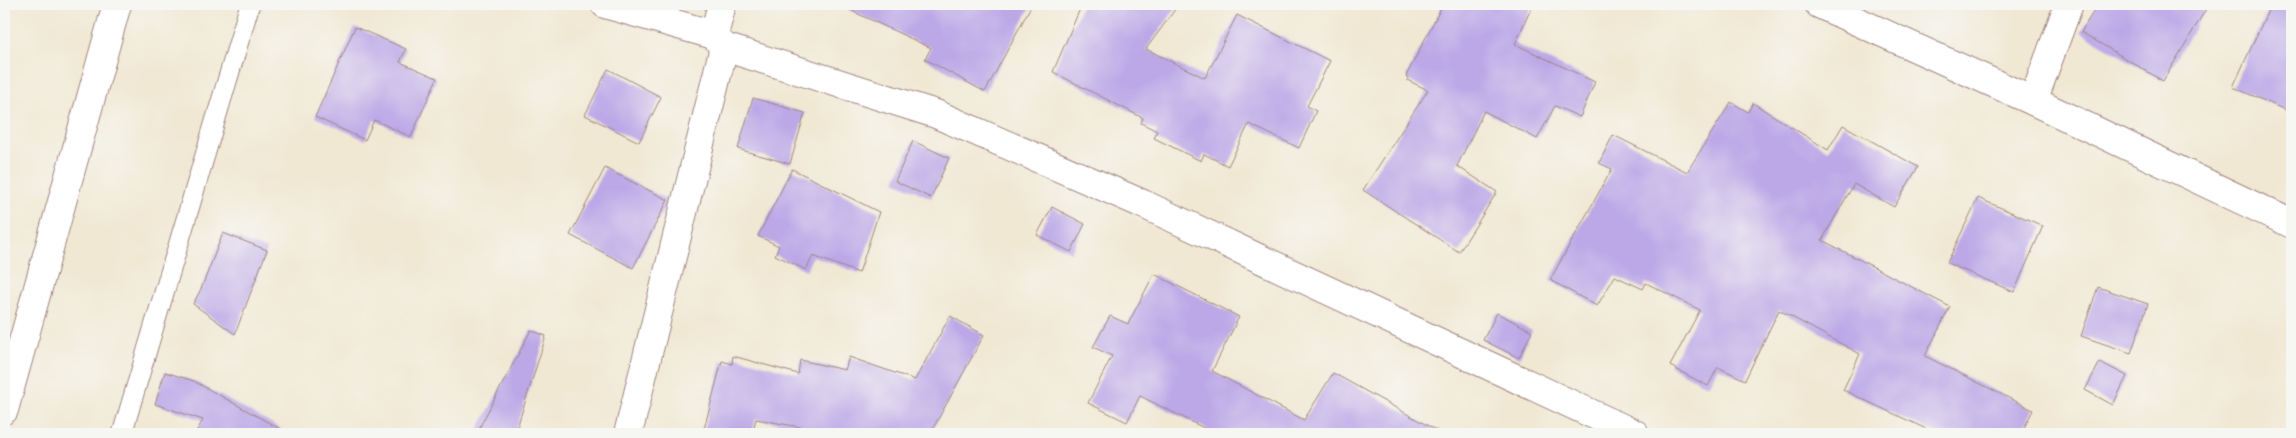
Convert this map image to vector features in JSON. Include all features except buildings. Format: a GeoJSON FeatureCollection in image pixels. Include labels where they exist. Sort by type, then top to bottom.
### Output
{"type":"FeatureCollection","features":[{"type":"Feature","properties":{"kind":"main road"},"geometry":{"type":"LineString","coordinates":[[4,410],[117,4]]}},
{"type":"Feature","properties":{"kind":"main road"},"geometry":{"type":"LineString","coordinates":[[605,4],[936,114],[1142,204],[1635,434]]}},
{"type":"Feature","properties":{"kind":"main road"},"geometry":{"type":"LineString","coordinates":[[628,434],[719,41],[722,4]]}},
{"type":"Feature","properties":{"kind":"main road"},"geometry":{"type":"LineString","coordinates":[[1819,4],[2033,101],[2292,224]]}},
{"type":"Feature","properties":{"kind":"main road"},"geometry":{"type":"LineString","coordinates":[[2033,101],[2069,4]]}},
{"type":"Feature","properties":{"kind":"lane"},"geometry":{"type":"LineString","coordinates":[[122,434],[250,4]]}}]}
